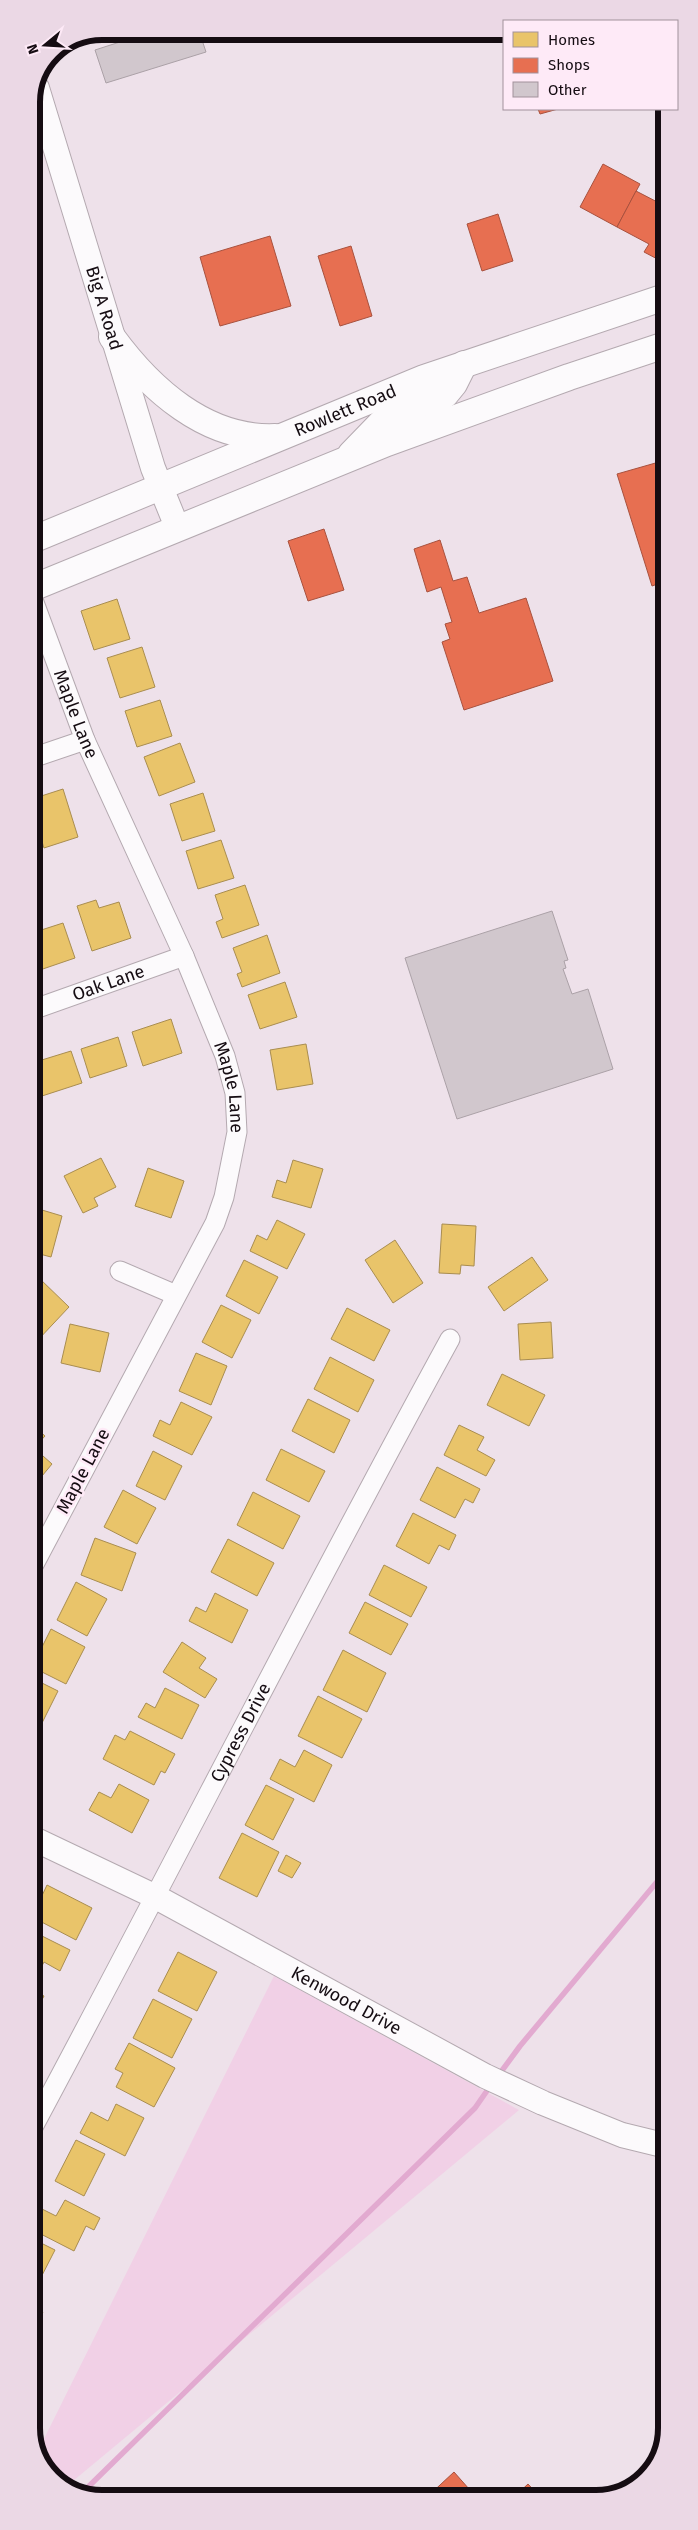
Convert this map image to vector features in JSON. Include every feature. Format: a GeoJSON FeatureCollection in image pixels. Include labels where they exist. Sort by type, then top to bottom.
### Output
{"type":"FeatureCollection","features":[{"type":"Feature","properties":{"kind":"main road","name":"Rowlett Road"},"geometry":{"type":"LineString","coordinates":[[40,537],[160,486],[288,436],[424,378],[658,300]]}},
{"type":"Feature","properties":{"kind":"main road"},"geometry":{"type":"LineString","coordinates":[[112,337],[134,367],[166,398],[189,412],[239,434],[260,437],[288,436]]}},
{"type":"Feature","properties":{"kind":"main road"},"geometry":{"type":"LineString","coordinates":[[40,585],[176,527],[346,460],[562,380],[658,348]]}},
{"type":"Feature","properties":{"kind":"main road"},"geometry":{"type":"LineString","coordinates":[[346,460],[380,423],[445,395],[454,384],[464,364]]}},
{"type":"Feature","properties":{"kind":"street","name":"Big A Road"},"geometry":{"type":"LineString","coordinates":[[40,99],[112,337],[160,486],[176,527]]}},
{"type":"Feature","properties":{"kind":"street","name":"Maple Lane"},"geometry":{"type":"LineString","coordinates":[[40,618],[86,740],[184,956],[225,1056],[235,1093],[237,1132],[224,1197],[215,1223],[40,1547]]}},
{"type":"Feature","properties":{"kind":"street"},"geometry":{"type":"LineString","coordinates":[[40,755],[86,740]]}},
{"type":"Feature","properties":{"kind":"street","name":"Oak Lane"},"geometry":{"type":"LineString","coordinates":[[40,1007],[184,956]]}},
{"type":"Feature","properties":{"kind":"street"},"geometry":{"type":"LineString","coordinates":[[120,1271],[176,1295]]}},
{"type":"Feature","properties":{"kind":"street","name":"Cypress Drive"},"geometry":{"type":"LineString","coordinates":[[40,2114],[156,1897],[254,1704],[450,1339]]}},
{"type":"Feature","properties":{"kind":"street","name":"Kenwood Drive"},"geometry":{"type":"LineString","coordinates":[[40,1842],[156,1897],[440,2052],[527,2096],[622,2135],[658,2144]]}},
{"type":"Feature","properties":{"kind":"shaded area"},"geometry":{"type":"Polygon","coordinates":[[[274,1976],[519,2110],[72,2482],[55,2469],[48,2459],[42,2443],[274,1976]]]}},
{"type":"Feature","properties":{"kind":"building: Homes"},"geometry":{"type":"Polygon","coordinates":[[[117,599],[130,639],[94,650],[81,611],[117,599]]]}},
{"type":"Feature","properties":{"kind":"building: Homes"},"geometry":{"type":"Polygon","coordinates":[[[142,647],[155,687],[120,698],[107,658],[142,647]]]}},
{"type":"Feature","properties":{"kind":"building: Homes"},"geometry":{"type":"Polygon","coordinates":[[[160,700],[172,736],[137,747],[125,711],[160,700]]]}},
{"type":"Feature","properties":{"kind":"building: Homes"},"geometry":{"type":"Polygon","coordinates":[[[180,743],[195,782],[159,796],[144,757],[180,743]]]}},
{"type":"Feature","properties":{"kind":"building: Homes"},"geometry":{"type":"Polygon","coordinates":[[[63,789],[78,837],[44,848],[40,835],[40,796],[63,789]]]}},
{"type":"Feature","properties":{"kind":"building: Homes"},"geometry":{"type":"Polygon","coordinates":[[[203,793],[215,831],[182,841],[170,804],[203,793]]]}},
{"type":"Feature","properties":{"kind":"building: Homes"},"geometry":{"type":"Polygon","coordinates":[[[221,840],[234,878],[198,889],[186,851],[221,840]]]}},
{"type":"Feature","properties":{"kind":"building: Homes"},"geometry":{"type":"Polygon","coordinates":[[[245,885],[259,925],[222,938],[216,922],[223,919],[215,895],[245,885]]]}},
{"type":"Feature","properties":{"kind":"building: Homes"},"geometry":{"type":"Polygon","coordinates":[[[96,900],[99,908],[119,902],[131,938],[92,951],[77,906],[96,900]]]}},
{"type":"Feature","properties":{"kind":"building: Homes"},"geometry":{"type":"Polygon","coordinates":[[[63,923],[75,958],[40,970],[40,930],[63,923]]]}},
{"type":"Feature","properties":{"kind":"building: Homes"},"geometry":{"type":"Polygon","coordinates":[[[267,935],[280,973],[242,987],[237,974],[242,972],[233,948],[267,935]]]}},
{"type":"Feature","properties":{"kind":"building: Homes"},"geometry":{"type":"Polygon","coordinates":[[[285,982],[297,1017],[260,1029],[248,995],[285,982]]]}},
{"type":"Feature","properties":{"kind":"building: Homes"},"geometry":{"type":"Polygon","coordinates":[[[171,1019],[182,1053],[143,1066],[132,1032],[171,1019]]]}},
{"type":"Feature","properties":{"kind":"building: Homes"},"geometry":{"type":"Polygon","coordinates":[[[118,1037],[127,1066],[90,1078],[81,1049],[118,1037]]]}},
{"type":"Feature","properties":{"kind":"building: Homes"},"geometry":{"type":"Polygon","coordinates":[[[306,1044],[313,1084],[277,1090],[270,1050],[306,1044]]]}},
{"type":"Feature","properties":{"kind":"building: Homes"},"geometry":{"type":"Polygon","coordinates":[[[71,1051],[82,1083],[42,1096],[40,1089],[40,1061],[71,1051]]]}},
{"type":"Feature","properties":{"kind":"building: Homes"},"geometry":{"type":"Polygon","coordinates":[[[101,1158],[116,1187],[94,1198],[98,1206],[83,1213],[64,1176],[101,1158]]]}},
{"type":"Feature","properties":{"kind":"building: Homes"},"geometry":{"type":"Polygon","coordinates":[[[293,1160],[323,1169],[311,1208],[272,1197],[277,1180],[286,1183],[293,1160]]]}},
{"type":"Feature","properties":{"kind":"building: Homes"},"geometry":{"type":"Polygon","coordinates":[[[148,1168],[184,1181],[171,1218],[135,1206],[148,1168]]]}},
{"type":"Feature","properties":{"kind":"building: Homes"},"geometry":{"type":"Polygon","coordinates":[[[40,1209],[62,1216],[51,1257],[40,1254],[40,1209]]]}},
{"type":"Feature","properties":{"kind":"building: Homes"},"geometry":{"type":"Polygon","coordinates":[[[277,1220],[305,1234],[287,1269],[250,1251],[257,1235],[267,1240],[277,1220]]]}},
{"type":"Feature","properties":{"kind":"building: Homes"},"geometry":{"type":"Polygon","coordinates":[[[442,1224],[476,1226],[474,1266],[461,1265],[460,1274],[439,1273],[442,1224]]]}},
{"type":"Feature","properties":{"kind":"building: Homes"},"geometry":{"type":"Polygon","coordinates":[[[395,1240],[423,1283],[393,1303],[365,1260],[395,1240]]]}},
{"type":"Feature","properties":{"kind":"building: Homes"},"geometry":{"type":"Polygon","coordinates":[[[532,1257],[548,1280],[504,1311],[488,1287],[532,1257]]]}},
{"type":"Feature","properties":{"kind":"building: Homes"},"geometry":{"type":"Polygon","coordinates":[[[244,1260],[278,1277],[259,1314],[226,1296],[244,1260]]]}},
{"type":"Feature","properties":{"kind":"building: Homes"},"geometry":{"type":"Polygon","coordinates":[[[40,1279],[69,1307],[40,1338],[40,1279]]]}},
{"type":"Feature","properties":{"kind":"building: Homes"},"geometry":{"type":"Polygon","coordinates":[[[221,1305],[251,1320],[232,1358],[202,1342],[221,1305]]]}},
{"type":"Feature","properties":{"kind":"building: Homes"},"geometry":{"type":"Polygon","coordinates":[[[347,1308],[390,1330],[374,1361],[331,1339],[347,1308]]]}},
{"type":"Feature","properties":{"kind":"building: Homes"},"geometry":{"type":"Polygon","coordinates":[[[551,1322],[553,1358],[520,1360],[518,1324],[551,1322]]]}},
{"type":"Feature","properties":{"kind":"building: Homes"},"geometry":{"type":"Polygon","coordinates":[[[70,1324],[109,1333],[100,1372],[61,1363],[70,1324]]]}},
{"type":"Feature","properties":{"kind":"building: Homes"},"geometry":{"type":"Polygon","coordinates":[[[196,1353],[227,1366],[211,1405],[179,1391],[196,1353]]]}},
{"type":"Feature","properties":{"kind":"building: Homes"},"geometry":{"type":"Polygon","coordinates":[[[330,1357],[374,1380],[358,1412],[314,1389],[330,1357]]]}},
{"type":"Feature","properties":{"kind":"building: Homes"},"geometry":{"type":"Polygon","coordinates":[[[502,1374],[545,1395],[529,1426],[487,1405],[502,1374]]]}},
{"type":"Feature","properties":{"kind":"building: Homes"},"geometry":{"type":"Polygon","coordinates":[[[308,1399],[350,1420],[334,1453],[292,1431],[308,1399]]]}},
{"type":"Feature","properties":{"kind":"building: Homes"},"geometry":{"type":"Polygon","coordinates":[[[181,1402],[212,1417],[192,1455],[153,1436],[160,1420],[170,1425],[181,1402]]]}},
{"type":"Feature","properties":{"kind":"building: Homes"},"geometry":{"type":"Polygon","coordinates":[[[459,1425],[484,1437],[477,1450],[495,1460],[486,1476],[444,1455],[459,1425]]]}},
{"type":"Feature","properties":{"kind":"building: Homes"},"geometry":{"type":"Polygon","coordinates":[[[40,1431],[45,1436],[40,1441],[40,1431]]]}},
{"type":"Feature","properties":{"kind":"building: Homes"},"geometry":{"type":"Polygon","coordinates":[[[281,1449],[325,1471],[309,1502],[266,1480],[281,1449]]]}},
{"type":"Feature","properties":{"kind":"building: Homes"},"geometry":{"type":"Polygon","coordinates":[[[153,1451],[182,1466],[165,1500],[136,1486],[153,1451]]]}},
{"type":"Feature","properties":{"kind":"building: Homes"},"geometry":{"type":"Polygon","coordinates":[[[40,1453],[52,1464],[40,1478],[40,1453]]]}},
{"type":"Feature","properties":{"kind":"building: Homes"},"geometry":{"type":"Polygon","coordinates":[[[437,1467],[480,1489],[473,1503],[465,1499],[455,1518],[420,1500],[437,1467]]]}},
{"type":"Feature","properties":{"kind":"building: Homes"},"geometry":{"type":"Polygon","coordinates":[[[123,1490],[156,1508],[137,1544],[104,1527],[123,1490]]]}},
{"type":"Feature","properties":{"kind":"building: Homes"},"geometry":{"type":"Polygon","coordinates":[[[253,1492],[300,1516],[283,1549],[237,1525],[253,1492]]]}},
{"type":"Feature","properties":{"kind":"building: Homes"},"geometry":{"type":"Polygon","coordinates":[[[413,1513],[456,1535],[449,1550],[439,1545],[429,1564],[396,1546],[413,1513]]]}},
{"type":"Feature","properties":{"kind":"building: Homes"},"geometry":{"type":"Polygon","coordinates":[[[95,1538],[136,1553],[122,1591],[81,1575],[95,1538]]]}},
{"type":"Feature","properties":{"kind":"building: Homes"},"geometry":{"type":"Polygon","coordinates":[[[228,1539],[274,1563],[257,1596],[211,1572],[228,1539]]]}},
{"type":"Feature","properties":{"kind":"building: Homes"},"geometry":{"type":"Polygon","coordinates":[[[384,1565],[427,1587],[411,1617],[369,1595],[384,1565]]]}},
{"type":"Feature","properties":{"kind":"building: Homes"},"geometry":{"type":"Polygon","coordinates":[[[76,1582],[107,1599],[87,1636],[57,1620],[76,1582]]]}},
{"type":"Feature","properties":{"kind":"building: Homes"},"geometry":{"type":"Polygon","coordinates":[[[215,1593],[248,1610],[232,1643],[189,1621],[196,1607],[206,1612],[215,1593]]]}},
{"type":"Feature","properties":{"kind":"building: Homes"},"geometry":{"type":"Polygon","coordinates":[[[365,1602],[408,1624],[391,1655],[349,1633],[365,1602]]]}},
{"type":"Feature","properties":{"kind":"building: Homes"},"geometry":{"type":"Polygon","coordinates":[[[51,1629],[85,1647],[66,1684],[40,1671],[40,1651],[51,1629]]]}},
{"type":"Feature","properties":{"kind":"building: Homes"},"geometry":{"type":"Polygon","coordinates":[[[182,1642],[206,1658],[199,1668],[217,1679],[205,1698],[163,1672],[182,1642]]]}},
{"type":"Feature","properties":{"kind":"building: Homes"},"geometry":{"type":"Polygon","coordinates":[[[343,1650],[386,1673],[367,1712],[323,1690],[343,1650]]]}},
{"type":"Feature","properties":{"kind":"building: Homes"},"geometry":{"type":"Polygon","coordinates":[[[40,1682],[58,1691],[40,1727],[40,1682]]]}},
{"type":"Feature","properties":{"kind":"building: Homes"},"geometry":{"type":"Polygon","coordinates":[[[165,1688],[199,1705],[182,1739],[138,1717],[146,1703],[155,1708],[165,1688]]]}},
{"type":"Feature","properties":{"kind":"building: Homes"},"geometry":{"type":"Polygon","coordinates":[[[318,1696],[362,1719],[342,1758],[298,1736],[318,1696]]]}},
{"type":"Feature","properties":{"kind":"building: Homes"},"geometry":{"type":"Polygon","coordinates":[[[130,1731],[175,1754],[165,1773],[161,1771],[154,1785],[103,1759],[115,1735],[125,1740],[130,1731]]]}},
{"type":"Feature","properties":{"kind":"building: Homes"},"geometry":{"type":"Polygon","coordinates":[[[304,1750],[332,1765],[314,1802],[270,1779],[280,1759],[295,1767],[304,1750]]]}},
{"type":"Feature","properties":{"kind":"building: Homes"},"geometry":{"type":"Polygon","coordinates":[[[119,1784],[149,1800],[132,1833],[89,1810],[99,1792],[111,1798],[119,1784]]]}},
{"type":"Feature","properties":{"kind":"building: Homes"},"geometry":{"type":"Polygon","coordinates":[[[266,1785],[294,1799],[273,1840],[245,1825],[266,1785]]]}},
{"type":"Feature","properties":{"kind":"building: Homes"},"geometry":{"type":"Polygon","coordinates":[[[242,1833],[279,1852],[257,1897],[219,1878],[242,1833]]]}},
{"type":"Feature","properties":{"kind":"building: Homes"},"geometry":{"type":"Polygon","coordinates":[[[286,1855],[301,1863],[292,1878],[278,1871],[286,1855]]]}},
{"type":"Feature","properties":{"kind":"building: Homes"},"geometry":{"type":"Polygon","coordinates":[[[47,1885],[92,1908],[76,1940],[40,1921],[40,1900],[47,1885]]]}},
{"type":"Feature","properties":{"kind":"building: Homes"},"geometry":{"type":"Polygon","coordinates":[[[40,1935],[70,1950],[60,1971],[44,1962],[40,1970],[40,1935]]]}},
{"type":"Feature","properties":{"kind":"building: Homes"},"geometry":{"type":"Polygon","coordinates":[[[178,1952],[217,1972],[197,2011],[158,1991],[178,1952]]]}},
{"type":"Feature","properties":{"kind":"building: Homes"},"geometry":{"type":"Polygon","coordinates":[[[40,1994],[44,1996],[40,2003],[40,1994]]]}},
{"type":"Feature","properties":{"kind":"building: Homes"},"geometry":{"type":"Polygon","coordinates":[[[153,1999],[192,2019],[172,2058],[133,2038],[153,1999]]]}},
{"type":"Feature","properties":{"kind":"building: Homes"},"geometry":{"type":"Polygon","coordinates":[[[129,2043],[175,2068],[154,2107],[116,2087],[123,2073],[115,2069],[129,2043]]]}},
{"type":"Feature","properties":{"kind":"building: Homes"},"geometry":{"type":"Polygon","coordinates":[[[116,2104],[144,2118],[125,2156],[80,2133],[91,2112],[108,2121],[116,2104]]]}},
{"type":"Feature","properties":{"kind":"building: Homes"},"geometry":{"type":"Polygon","coordinates":[[[76,2140],[105,2154],[84,2196],[55,2181],[76,2140]]]}},
{"type":"Feature","properties":{"kind":"building: Homes"},"geometry":{"type":"Polygon","coordinates":[[[65,2200],[100,2218],[94,2230],[86,2226],[74,2251],[40,2234],[40,2208],[56,2216],[65,2200]]]}},
{"type":"Feature","properties":{"kind":"building: Homes"},"geometry":{"type":"Polygon","coordinates":[[[40,2242],[55,2250],[40,2279],[40,2242]]]}},
{"type":"Feature","properties":{"kind":"building: Shops"},"geometry":{"type":"Polygon","coordinates":[[[538,110],[554,110],[540,114],[538,110]]]}},
{"type":"Feature","properties":{"kind":"building: Shops"},"geometry":{"type":"Polygon","coordinates":[[[603,164],[640,184],[617,227],[580,207],[603,164]]]}},
{"type":"Feature","properties":{"kind":"building: Shops"},"geometry":{"type":"Polygon","coordinates":[[[636,191],[658,202],[658,259],[644,252],[649,244],[617,227],[636,191]]]}},
{"type":"Feature","properties":{"kind":"building: Shops"},"geometry":{"type":"Polygon","coordinates":[[[498,214],[513,261],[482,271],[467,224],[498,214]]]}},
{"type":"Feature","properties":{"kind":"building: Shops"},"geometry":{"type":"Polygon","coordinates":[[[270,236],[291,306],[220,326],[200,257],[270,236]]]}},
{"type":"Feature","properties":{"kind":"building: Shops"},"geometry":{"type":"Polygon","coordinates":[[[351,246],[372,316],[340,326],[318,256],[351,246]]]}},
{"type":"Feature","properties":{"kind":"building: Shops"},"geometry":{"type":"Polygon","coordinates":[[[658,462],[658,584],[652,586],[617,474],[658,462]]]}},
{"type":"Feature","properties":{"kind":"building: Shops"},"geometry":{"type":"Polygon","coordinates":[[[324,529],[344,590],[308,601],[288,541],[324,529]]]}},
{"type":"Feature","properties":{"kind":"building: Shops"},"geometry":{"type":"Polygon","coordinates":[[[440,540],[453,581],[467,577],[479,613],[526,598],[553,681],[464,710],[442,642],[450,639],[445,624],[452,622],[441,587],[427,592],[414,549],[440,540]]]}},
{"type":"Feature","properties":{"kind":"building: Shops"},"geometry":{"type":"Polygon","coordinates":[[[454,2472],[470,2490],[435,2490],[454,2472]]]}},
{"type":"Feature","properties":{"kind":"building: Shops"},"geometry":{"type":"Polygon","coordinates":[[[528,2484],[534,2490],[522,2490],[528,2484]]]}},
{"type":"Feature","properties":{"kind":"building: Other"},"geometry":{"type":"Polygon","coordinates":[[[126,40],[202,40],[206,52],[106,83],[95,50],[126,40]]]}},
{"type":"Feature","properties":{"kind":"building: Other"},"geometry":{"type":"Polygon","coordinates":[[[552,911],[568,960],[564,961],[566,968],[563,969],[572,994],[588,989],[613,1069],[457,1119],[405,958],[552,911]]]}},
{"type":"Feature","properties":{"kind":"waterway"},"geometry":{"type":"LineString","coordinates":[[498,2076],[520,2046],[658,1881]]}},
{"type":"Feature","properties":{"kind":"waterway"},"geometry":{"type":"LineString","coordinates":[[87,2488],[475,2108],[491,2085]]}}]}
